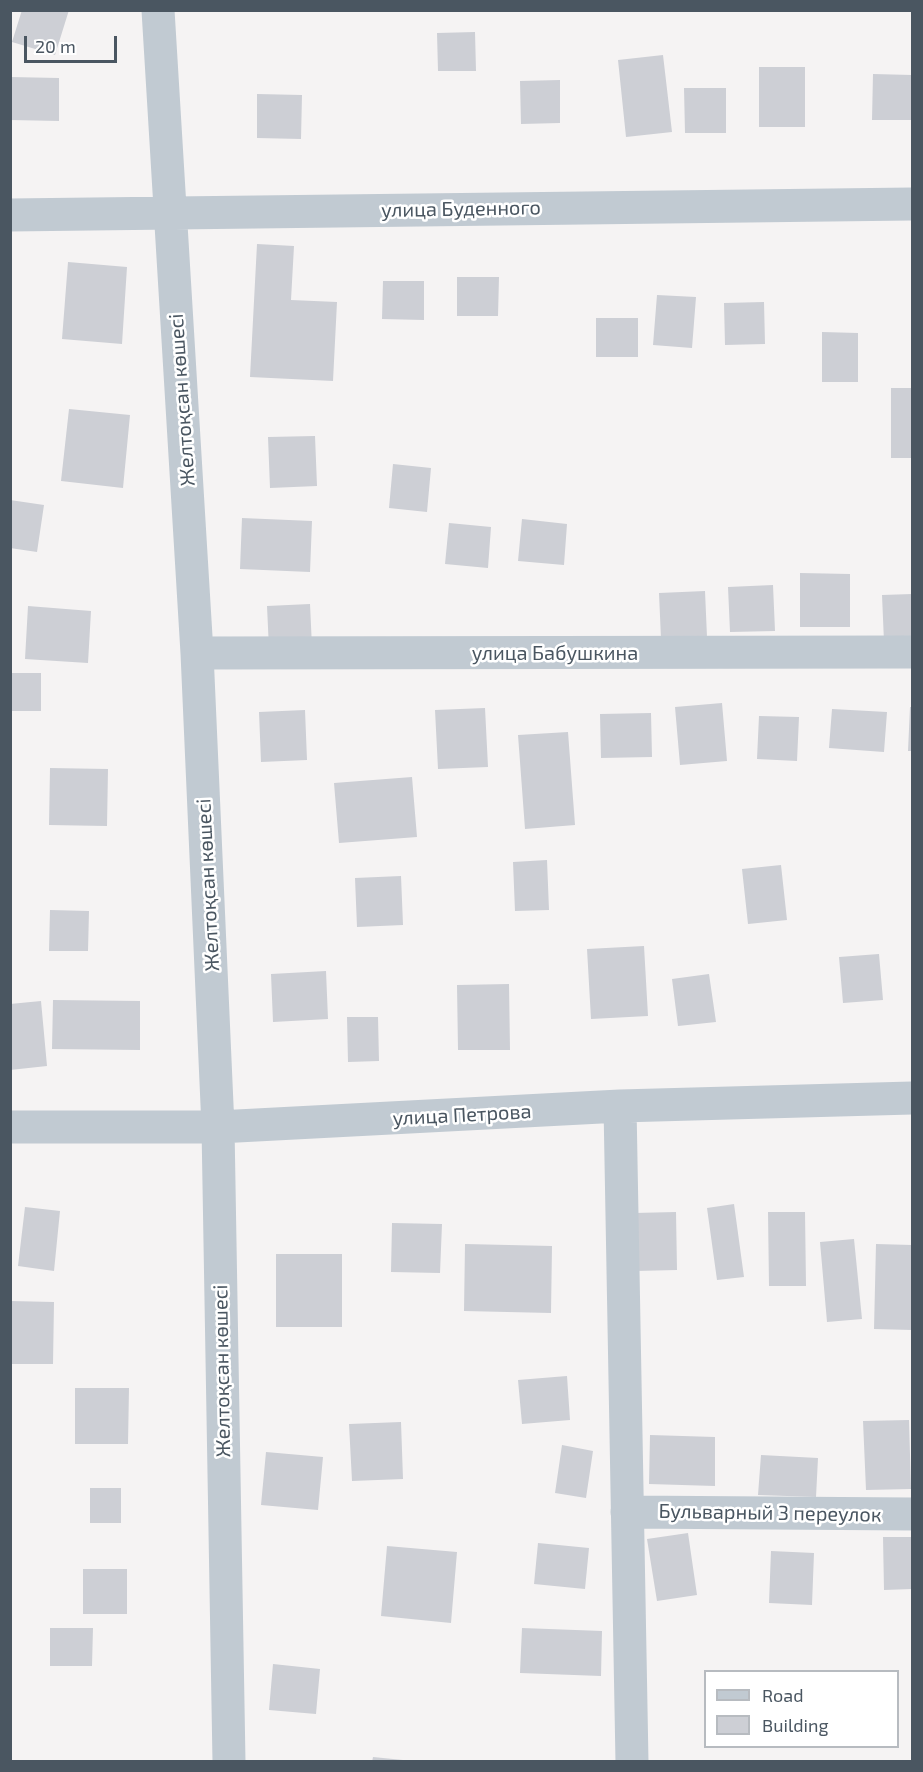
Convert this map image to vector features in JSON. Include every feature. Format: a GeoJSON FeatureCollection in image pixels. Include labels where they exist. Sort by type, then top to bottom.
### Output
{"type":"FeatureCollection","features":[{"type":"Feature","properties":{"kind":"street","name":"Желтоқсан көшесі"},"geometry":{"type":"LineString","coordinates":[[158,10],[197,653],[218,1127],[229,1761]]}},
{"type":"Feature","properties":{"kind":"street","name":"улица Буденного"},"geometry":{"type":"LineString","coordinates":[[10,215],[912,204]]}},
{"type":"Feature","properties":{"kind":"street","name":"улица Бабушкина"},"geometry":{"type":"LineString","coordinates":[[197,653],[912,652]]}},
{"type":"Feature","properties":{"kind":"street","name":"улица Петрова"},"geometry":{"type":"LineString","coordinates":[[10,1127],[218,1127],[620,1106],[912,1098]]}},
{"type":"Feature","properties":{"kind":"street"},"geometry":{"type":"LineString","coordinates":[[620,1106],[632,1761]]}},
{"type":"Feature","properties":{"kind":"street","name":"Бульварный 3 переулок"},"geometry":{"type":"LineString","coordinates":[[627,1512],[912,1514]]}},
{"type":"Feature","properties":{"kind":"building"},"geometry":{"type":"Polygon","coordinates":[[[22,10],[69,10],[55,55],[12,42],[22,10]]]}},
{"type":"Feature","properties":{"kind":"building"},"geometry":{"type":"Polygon","coordinates":[[[475,32],[476,71],[438,71],[437,33],[475,32]]]}},
{"type":"Feature","properties":{"kind":"building"},"geometry":{"type":"Polygon","coordinates":[[[663,55],[672,132],[626,137],[618,60],[663,55]]]}},
{"type":"Feature","properties":{"kind":"building"},"geometry":{"type":"Polygon","coordinates":[[[759,67],[805,67],[805,127],[759,127],[759,67]]]}},
{"type":"Feature","properties":{"kind":"building"},"geometry":{"type":"Polygon","coordinates":[[[873,74],[912,75],[912,120],[872,120],[873,74]]]}},
{"type":"Feature","properties":{"kind":"building"},"geometry":{"type":"Polygon","coordinates":[[[10,77],[59,78],[59,121],[10,120],[10,77]]]}},
{"type":"Feature","properties":{"kind":"building"},"geometry":{"type":"Polygon","coordinates":[[[560,80],[560,123],[521,124],[520,81],[560,80]]]}},
{"type":"Feature","properties":{"kind":"building"},"geometry":{"type":"Polygon","coordinates":[[[684,88],[726,88],[726,133],[685,133],[684,88]]]}},
{"type":"Feature","properties":{"kind":"building"},"geometry":{"type":"Polygon","coordinates":[[[257,94],[302,95],[301,139],[257,138],[257,94]]]}},
{"type":"Feature","properties":{"kind":"building"},"geometry":{"type":"Polygon","coordinates":[[[257,244],[294,246],[291,300],[337,302],[333,381],[250,377],[257,244]]]}},
{"type":"Feature","properties":{"kind":"building"},"geometry":{"type":"Polygon","coordinates":[[[68,262],[127,267],[122,344],[62,339],[68,262]]]}},
{"type":"Feature","properties":{"kind":"building"},"geometry":{"type":"Polygon","coordinates":[[[457,277],[499,277],[498,316],[457,316],[457,277]]]}},
{"type":"Feature","properties":{"kind":"building"},"geometry":{"type":"Polygon","coordinates":[[[383,281],[424,281],[424,320],[382,319],[383,281]]]}},
{"type":"Feature","properties":{"kind":"building"},"geometry":{"type":"Polygon","coordinates":[[[657,295],[696,297],[692,348],[653,345],[657,295]]]}},
{"type":"Feature","properties":{"kind":"building"},"geometry":{"type":"Polygon","coordinates":[[[764,302],[765,344],[725,345],[724,303],[764,302]]]}},
{"type":"Feature","properties":{"kind":"building"},"geometry":{"type":"Polygon","coordinates":[[[596,318],[638,318],[638,357],[596,357],[596,318]]]}},
{"type":"Feature","properties":{"kind":"building"},"geometry":{"type":"Polygon","coordinates":[[[822,332],[858,333],[858,382],[822,382],[822,332]]]}},
{"type":"Feature","properties":{"kind":"building"},"geometry":{"type":"Polygon","coordinates":[[[891,388],[912,388],[912,458],[891,458],[891,388]]]}},
{"type":"Feature","properties":{"kind":"building"},"geometry":{"type":"Polygon","coordinates":[[[69,409],[130,415],[123,488],[61,481],[69,409]]]}},
{"type":"Feature","properties":{"kind":"building"},"geometry":{"type":"Polygon","coordinates":[[[315,436],[317,486],[270,488],[268,437],[315,436]]]}},
{"type":"Feature","properties":{"kind":"building"},"geometry":{"type":"Polygon","coordinates":[[[393,464],[431,468],[427,512],[389,508],[393,464]]]}},
{"type":"Feature","properties":{"kind":"building"},"geometry":{"type":"Polygon","coordinates":[[[10,500],[44,505],[37,552],[10,548],[10,500]]]}},
{"type":"Feature","properties":{"kind":"building"},"geometry":{"type":"Polygon","coordinates":[[[242,518],[312,521],[310,572],[240,569],[242,518]]]}},
{"type":"Feature","properties":{"kind":"building"},"geometry":{"type":"Polygon","coordinates":[[[522,519],[567,524],[564,565],[518,561],[522,519]]]}},
{"type":"Feature","properties":{"kind":"building"},"geometry":{"type":"Polygon","coordinates":[[[449,523],[491,527],[488,568],[445,564],[449,523]]]}},
{"type":"Feature","properties":{"kind":"building"},"geometry":{"type":"Polygon","coordinates":[[[800,573],[850,574],[850,627],[800,627],[800,573]]]}},
{"type":"Feature","properties":{"kind":"building"},"geometry":{"type":"Polygon","coordinates":[[[773,585],[775,631],[730,632],[728,587],[773,585]]]}},
{"type":"Feature","properties":{"kind":"building"},"geometry":{"type":"Polygon","coordinates":[[[705,591],[707,637],[661,639],[659,593],[705,591]]]}},
{"type":"Feature","properties":{"kind":"building"},"geometry":{"type":"Polygon","coordinates":[[[912,594],[912,640],[884,642],[882,595],[912,594]]]}},
{"type":"Feature","properties":{"kind":"building"},"geometry":{"type":"Polygon","coordinates":[[[310,604],[312,647],[269,649],[267,606],[310,604]]]}},
{"type":"Feature","properties":{"kind":"building"},"geometry":{"type":"Polygon","coordinates":[[[28,606],[91,611],[88,663],[25,659],[28,606]]]}},
{"type":"Feature","properties":{"kind":"building"},"geometry":{"type":"Polygon","coordinates":[[[10,673],[41,673],[41,711],[10,711],[10,673]]]}},
{"type":"Feature","properties":{"kind":"building"},"geometry":{"type":"Polygon","coordinates":[[[722,703],[727,761],[680,765],[675,707],[722,703]]]}},
{"type":"Feature","properties":{"kind":"building"},"geometry":{"type":"Polygon","coordinates":[[[910,707],[912,707],[912,751],[908,751],[910,707]]]}},
{"type":"Feature","properties":{"kind":"building"},"geometry":{"type":"Polygon","coordinates":[[[485,708],[488,767],[438,769],[435,710],[485,708]]]}},
{"type":"Feature","properties":{"kind":"building"},"geometry":{"type":"Polygon","coordinates":[[[832,709],[887,712],[884,752],[829,748],[832,709]]]}},
{"type":"Feature","properties":{"kind":"building"},"geometry":{"type":"Polygon","coordinates":[[[305,710],[307,760],[261,762],[259,712],[305,710]]]}},
{"type":"Feature","properties":{"kind":"building"},"geometry":{"type":"Polygon","coordinates":[[[651,713],[652,757],[601,758],[600,714],[651,713]]]}},
{"type":"Feature","properties":{"kind":"building"},"geometry":{"type":"Polygon","coordinates":[[[759,716],[799,717],[797,761],[757,759],[759,716]]]}},
{"type":"Feature","properties":{"kind":"building"},"geometry":{"type":"Polygon","coordinates":[[[568,732],[575,825],[525,829],[518,735],[568,732]]]}},
{"type":"Feature","properties":{"kind":"building"},"geometry":{"type":"Polygon","coordinates":[[[50,768],[108,769],[107,826],[49,825],[50,768]]]}},
{"type":"Feature","properties":{"kind":"building"},"geometry":{"type":"Polygon","coordinates":[[[412,777],[417,837],[339,843],[334,783],[412,777]]]}},
{"type":"Feature","properties":{"kind":"building"},"geometry":{"type":"Polygon","coordinates":[[[547,860],[549,910],[515,911],[513,862],[547,860]]]}},
{"type":"Feature","properties":{"kind":"building"},"geometry":{"type":"Polygon","coordinates":[[[781,865],[787,920],[748,924],[742,869],[781,865]]]}},
{"type":"Feature","properties":{"kind":"building"},"geometry":{"type":"Polygon","coordinates":[[[401,876],[403,925],[357,927],[355,878],[401,876]]]}},
{"type":"Feature","properties":{"kind":"building"},"geometry":{"type":"Polygon","coordinates":[[[50,910],[89,911],[88,951],[49,951],[50,910]]]}},
{"type":"Feature","properties":{"kind":"building"},"geometry":{"type":"Polygon","coordinates":[[[644,946],[648,1016],[591,1019],[587,949],[644,946]]]}},
{"type":"Feature","properties":{"kind":"building"},"geometry":{"type":"Polygon","coordinates":[[[879,954],[883,1000],[843,1003],[839,957],[879,954]]]}},
{"type":"Feature","properties":{"kind":"building"},"geometry":{"type":"Polygon","coordinates":[[[326,971],[328,1019],[273,1022],[271,974],[326,971]]]}},
{"type":"Feature","properties":{"kind":"building"},"geometry":{"type":"Polygon","coordinates":[[[709,974],[716,1022],[678,1026],[672,979],[709,974]]]}},
{"type":"Feature","properties":{"kind":"building"},"geometry":{"type":"Polygon","coordinates":[[[509,984],[510,1050],[458,1050],[457,985],[509,984]]]}},
{"type":"Feature","properties":{"kind":"building"},"geometry":{"type":"Polygon","coordinates":[[[53,1000],[140,1001],[140,1050],[52,1049],[53,1000]]]}},
{"type":"Feature","properties":{"kind":"building"},"geometry":{"type":"Polygon","coordinates":[[[41,1001],[47,1066],[10,1070],[10,1004],[41,1001]]]}},
{"type":"Feature","properties":{"kind":"building"},"geometry":{"type":"Polygon","coordinates":[[[347,1017],[378,1017],[379,1061],[348,1062],[347,1017]]]}},
{"type":"Feature","properties":{"kind":"building"},"geometry":{"type":"Polygon","coordinates":[[[734,1204],[744,1277],[717,1280],[707,1208],[734,1204]]]}},
{"type":"Feature","properties":{"kind":"building"},"geometry":{"type":"Polygon","coordinates":[[[25,1207],[60,1211],[54,1271],[18,1266],[25,1207]]]}},
{"type":"Feature","properties":{"kind":"building"},"geometry":{"type":"Polygon","coordinates":[[[676,1212],[677,1270],[635,1271],[634,1213],[676,1212]]]}},
{"type":"Feature","properties":{"kind":"building"},"geometry":{"type":"Polygon","coordinates":[[[768,1212],[805,1212],[806,1286],[769,1286],[768,1212]]]}},
{"type":"Feature","properties":{"kind":"building"},"geometry":{"type":"Polygon","coordinates":[[[392,1223],[442,1224],[440,1273],[391,1272],[392,1223]]]}},
{"type":"Feature","properties":{"kind":"building"},"geometry":{"type":"Polygon","coordinates":[[[854,1239],[862,1319],[827,1322],[820,1242],[854,1239]]]}},
{"type":"Feature","properties":{"kind":"building"},"geometry":{"type":"Polygon","coordinates":[[[465,1244],[552,1246],[551,1313],[464,1311],[465,1244]]]}},
{"type":"Feature","properties":{"kind":"building"},"geometry":{"type":"Polygon","coordinates":[[[876,1244],[912,1245],[912,1330],[874,1329],[876,1244]]]}},
{"type":"Feature","properties":{"kind":"building"},"geometry":{"type":"Polygon","coordinates":[[[276,1254],[342,1254],[342,1327],[276,1327],[276,1254]]]}},
{"type":"Feature","properties":{"kind":"building"},"geometry":{"type":"Polygon","coordinates":[[[10,1301],[54,1302],[53,1364],[10,1364],[10,1301]]]}},
{"type":"Feature","properties":{"kind":"building"},"geometry":{"type":"Polygon","coordinates":[[[567,1376],[570,1420],[522,1424],[518,1380],[567,1376]]]}},
{"type":"Feature","properties":{"kind":"building"},"geometry":{"type":"Polygon","coordinates":[[[75,1388],[129,1388],[128,1444],[75,1444],[75,1388]]]}},
{"type":"Feature","properties":{"kind":"building"},"geometry":{"type":"Polygon","coordinates":[[[909,1420],[911,1489],[866,1490],[863,1421],[909,1420]]]}},
{"type":"Feature","properties":{"kind":"building"},"geometry":{"type":"Polygon","coordinates":[[[401,1422],[403,1479],[352,1481],[349,1424],[401,1422]]]}},
{"type":"Feature","properties":{"kind":"building"},"geometry":{"type":"Polygon","coordinates":[[[650,1435],[715,1437],[715,1486],[649,1484],[650,1435]]]}},
{"type":"Feature","properties":{"kind":"building"},"geometry":{"type":"Polygon","coordinates":[[[562,1445],[593,1451],[586,1498],[555,1493],[562,1445]]]}},
{"type":"Feature","properties":{"kind":"building"},"geometry":{"type":"Polygon","coordinates":[[[266,1452],[323,1457],[318,1510],[261,1505],[266,1452]]]}},
{"type":"Feature","properties":{"kind":"building"},"geometry":{"type":"Polygon","coordinates":[[[761,1455],[818,1458],[816,1497],[758,1495],[761,1455]]]}},
{"type":"Feature","properties":{"kind":"building"},"geometry":{"type":"Polygon","coordinates":[[[90,1488],[121,1488],[121,1523],[90,1523],[90,1488]]]}},
{"type":"Feature","properties":{"kind":"building"},"geometry":{"type":"Polygon","coordinates":[[[688,1533],[697,1595],[657,1601],[647,1539],[688,1533]]]}},
{"type":"Feature","properties":{"kind":"building"},"geometry":{"type":"Polygon","coordinates":[[[883,1537],[912,1537],[912,1589],[884,1590],[883,1537]]]}},
{"type":"Feature","properties":{"kind":"building"},"geometry":{"type":"Polygon","coordinates":[[[538,1543],[589,1548],[585,1589],[534,1584],[538,1543]]]}},
{"type":"Feature","properties":{"kind":"building"},"geometry":{"type":"Polygon","coordinates":[[[387,1546],[457,1552],[451,1623],[381,1616],[387,1546]]]}},
{"type":"Feature","properties":{"kind":"building"},"geometry":{"type":"Polygon","coordinates":[[[771,1551],[814,1553],[812,1605],[769,1603],[771,1551]]]}},
{"type":"Feature","properties":{"kind":"building"},"geometry":{"type":"Polygon","coordinates":[[[83,1569],[127,1569],[127,1614],[83,1614],[83,1569]]]}},
{"type":"Feature","properties":{"kind":"building"},"geometry":{"type":"Polygon","coordinates":[[[50,1628],[93,1628],[92,1666],[50,1666],[50,1628]]]}},
{"type":"Feature","properties":{"kind":"building"},"geometry":{"type":"Polygon","coordinates":[[[522,1628],[602,1631],[601,1676],[520,1673],[522,1628]]]}},
{"type":"Feature","properties":{"kind":"building"},"geometry":{"type":"Polygon","coordinates":[[[273,1664],[320,1669],[316,1714],[269,1710],[273,1664]]]}},
{"type":"Feature","properties":{"kind":"building"},"geometry":{"type":"Polygon","coordinates":[[[373,1757],[403,1760],[403,1762],[372,1762],[373,1757]]]}}]}
